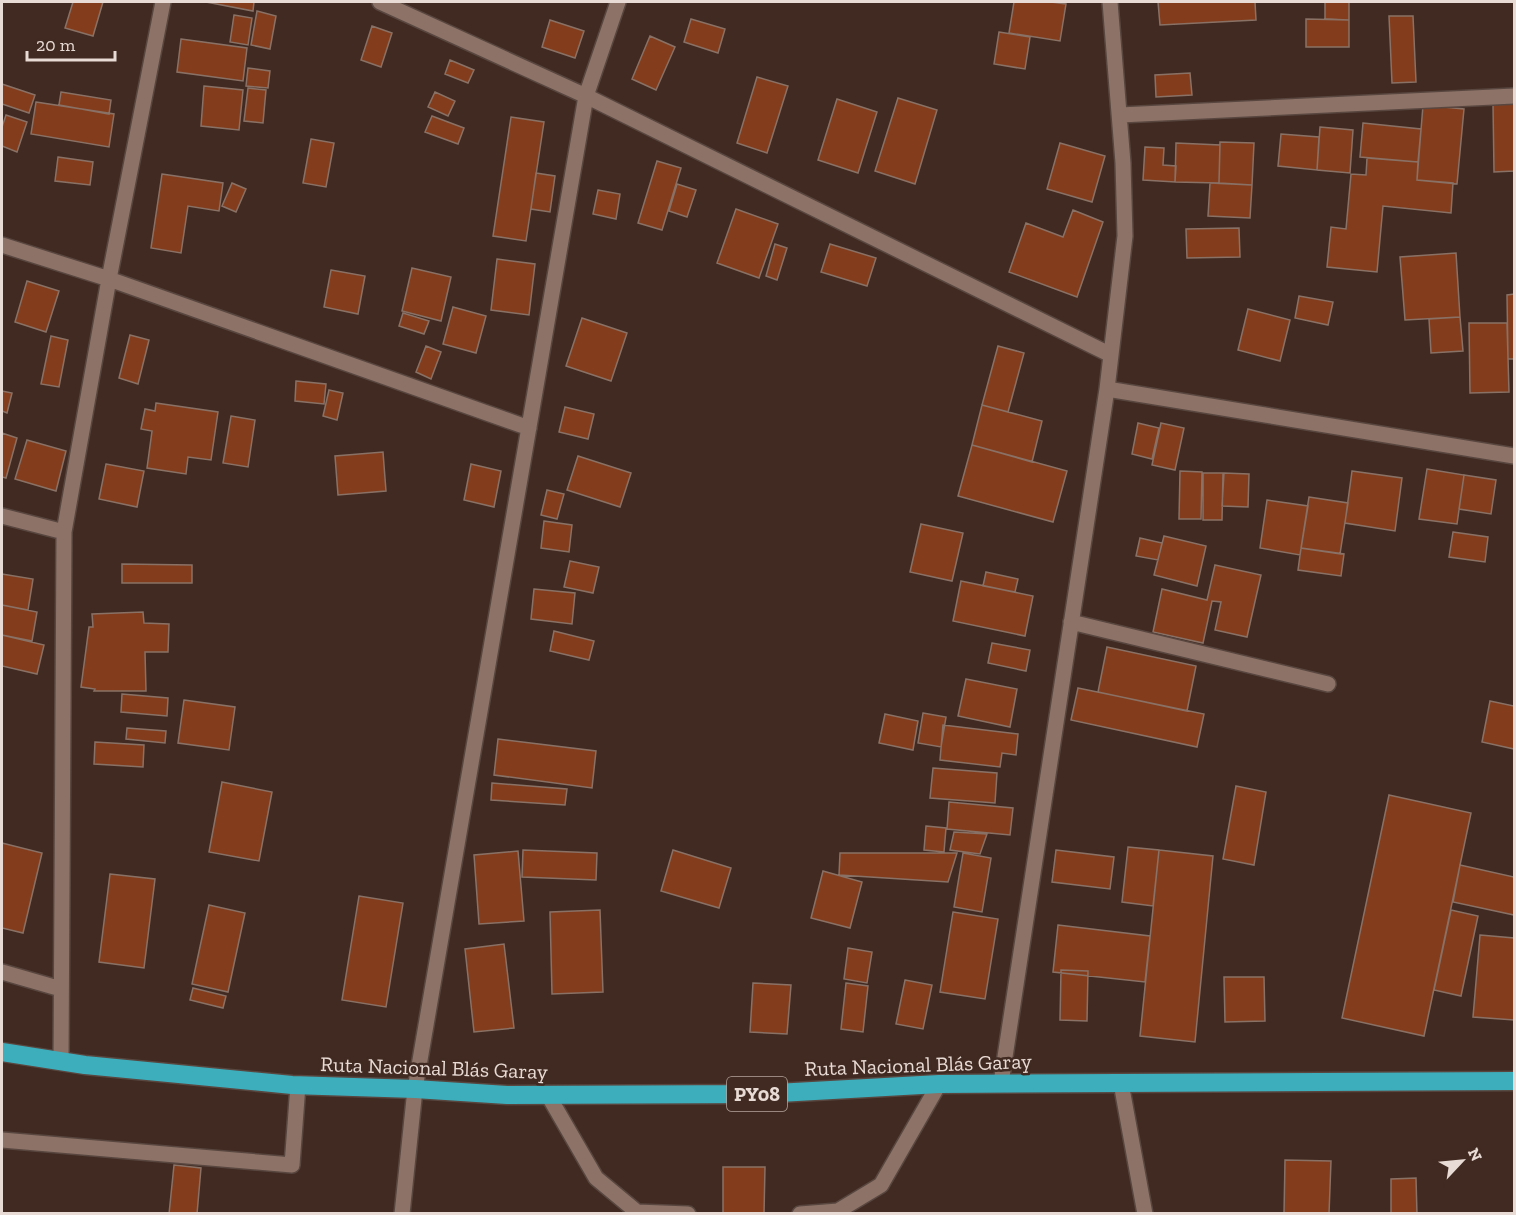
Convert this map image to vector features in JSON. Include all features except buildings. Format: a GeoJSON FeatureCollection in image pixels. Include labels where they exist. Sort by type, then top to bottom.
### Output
{"type":"FeatureCollection","features":[{"type":"Feature","properties":{"kind":"highway","name":"Ruta Nacional Blás Garay"},"geometry":{"type":"LineString","coordinates":[[2,1052],[61,1062],[298,1085],[507,1095],[759,1094],[939,1084],[1001,1083],[1515,1081]]}},
{"type":"Feature","properties":{"kind":"street"},"geometry":{"type":"LineString","coordinates":[[61,1062],[64,532],[109,279],[163,2]]}},
{"type":"Feature","properties":{"kind":"street"},"geometry":{"type":"LineString","coordinates":[[380,2],[586,96],[1111,355]]}},
{"type":"Feature","properties":{"kind":"street"},"geometry":{"type":"LineString","coordinates":[[402,1214],[415,1089],[586,96],[618,2]]}},
{"type":"Feature","properties":{"kind":"street"},"geometry":{"type":"LineString","coordinates":[[1001,1083],[1107,389],[1125,236],[1120,115],[1110,2]]}},
{"type":"Feature","properties":{"kind":"street"},"geometry":{"type":"LineString","coordinates":[[1120,115],[1515,96]]}},
{"type":"Feature","properties":{"kind":"street"},"geometry":{"type":"LineString","coordinates":[[2,245],[109,279],[529,428]]}},
{"type":"Feature","properties":{"kind":"street"},"geometry":{"type":"LineString","coordinates":[[1107,389],[1515,456]]}},
{"type":"Feature","properties":{"kind":"street"},"geometry":{"type":"LineString","coordinates":[[2,516],[64,532]]}},
{"type":"Feature","properties":{"kind":"street"},"geometry":{"type":"LineString","coordinates":[[1071,622],[1328,684]]}},
{"type":"Feature","properties":{"kind":"street"},"geometry":{"type":"LineString","coordinates":[[2,972],[61,989]]}},
{"type":"Feature","properties":{"kind":"street"},"geometry":{"type":"LineString","coordinates":[[1120,1083],[1145,1214]]}},
{"type":"Feature","properties":{"kind":"street"},"geometry":{"type":"LineString","coordinates":[[800,1214],[838,1211],[880,1185],[939,1084]]}},
{"type":"Feature","properties":{"kind":"street"},"geometry":{"type":"LineString","coordinates":[[2,1140],[292,1166],[298,1085]]}},
{"type":"Feature","properties":{"kind":"street"},"geometry":{"type":"LineString","coordinates":[[548,1095],[596,1178],[637,1212],[688,1214]]}}]}
